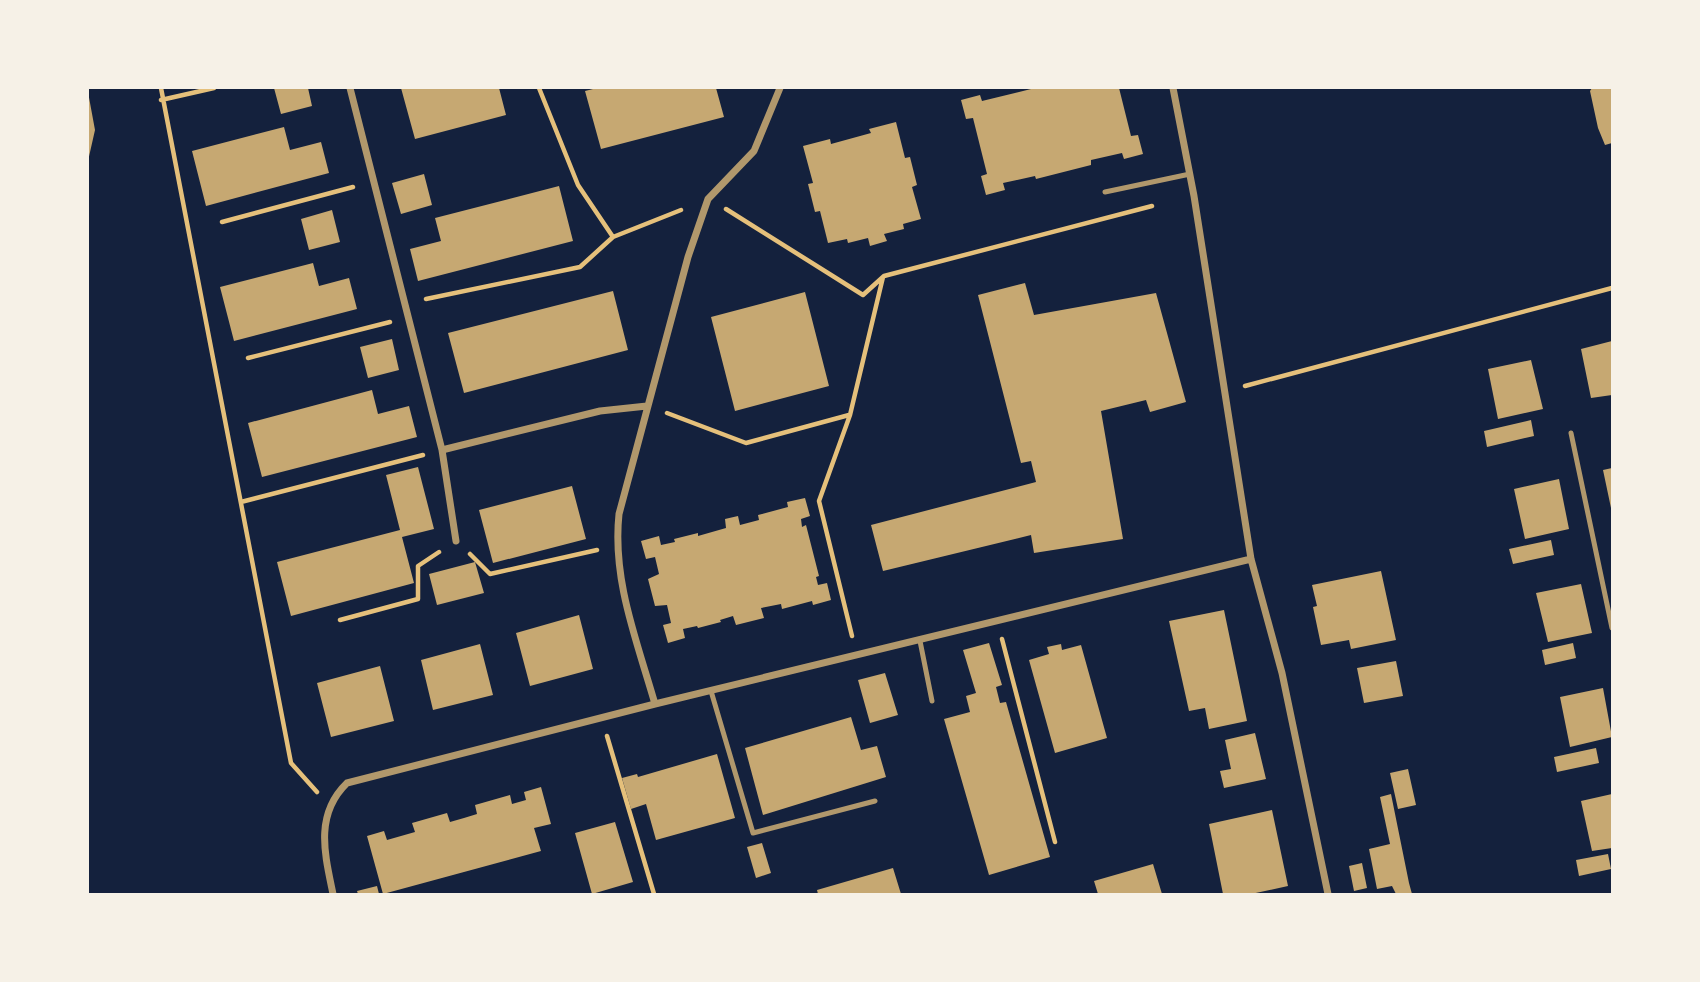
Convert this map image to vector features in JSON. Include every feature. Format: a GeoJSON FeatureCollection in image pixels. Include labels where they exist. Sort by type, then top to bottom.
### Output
{"type":"FeatureCollection","features":[{"type":"Feature","properties":{"kind":"street"},"geometry":{"type":"LineString","coordinates":[[350,88],[442,450],[456,541]]}},
{"type":"Feature","properties":{"kind":"street"},"geometry":{"type":"LineString","coordinates":[[655,704],[621,588],[615,546],[619,514],[688,257],[708,199],[754,151],[780,88]]}},
{"type":"Feature","properties":{"kind":"street"},"geometry":{"type":"LineString","coordinates":[[1173,88],[1190,174],[1251,559],[1282,673],[1328,894]]}},
{"type":"Feature","properties":{"kind":"street"},"geometry":{"type":"LineString","coordinates":[[442,450],[600,411],[647,406]]}},
{"type":"Feature","properties":{"kind":"street"},"geometry":{"type":"LineString","coordinates":[[333,894],[323,847],[329,806],[347,783],[655,704],[858,657],[1251,559]]}},
{"type":"Feature","properties":{"kind":"lane"},"geometry":{"type":"LineString","coordinates":[[1105,192],[1190,174]]}},
{"type":"Feature","properties":{"kind":"lane"},"geometry":{"type":"LineString","coordinates":[[1571,433],[1612,628]]}},
{"type":"Feature","properties":{"kind":"lane"},"geometry":{"type":"LineString","coordinates":[[920,641],[932,701]]}},
{"type":"Feature","properties":{"kind":"lane"},"geometry":{"type":"LineString","coordinates":[[711,691],[754,833],[875,801]]}},
{"type":"Feature","properties":{"kind":"path"},"geometry":{"type":"LineString","coordinates":[[161,88],[161,100],[291,763],[329,806]]}},
{"type":"Feature","properties":{"kind":"path"},"geometry":{"type":"LineString","coordinates":[[161,100],[214,88]]}},
{"type":"Feature","properties":{"kind":"path"},"geometry":{"type":"LineString","coordinates":[[539,88],[578,185],[614,237]]}},
{"type":"Feature","properties":{"kind":"path"},"geometry":{"type":"LineString","coordinates":[[222,222],[373,182]]}},
{"type":"Feature","properties":{"kind":"path"},"geometry":{"type":"LineString","coordinates":[[404,303],[580,267],[614,237],[708,199],[863,295],[884,276],[1153,206]]}},
{"type":"Feature","properties":{"kind":"path"},"geometry":{"type":"LineString","coordinates":[[858,657],[819,501],[850,415],[884,276]]}},
{"type":"Feature","properties":{"kind":"path"},"geometry":{"type":"LineString","coordinates":[[1225,391],[1612,288]]}},
{"type":"Feature","properties":{"kind":"path"},"geometry":{"type":"LineString","coordinates":[[248,358],[408,317]]}},
{"type":"Feature","properties":{"kind":"path"},"geometry":{"type":"LineString","coordinates":[[647,406],[746,443],[850,415]]}},
{"type":"Feature","properties":{"kind":"path"},"geometry":{"type":"LineString","coordinates":[[241,502],[442,450]]}},
{"type":"Feature","properties":{"kind":"path"},"geometry":{"type":"LineString","coordinates":[[340,620],[418,599],[418,566],[456,541],[489,574],[615,546]]}},
{"type":"Feature","properties":{"kind":"path"},"geometry":{"type":"LineString","coordinates":[[997,622],[1055,842]]}},
{"type":"Feature","properties":{"kind":"path"},"geometry":{"type":"LineString","coordinates":[[602,718],[654,894]]}},
{"type":"Feature","properties":{"kind":"building"},"geometry":{"type":"Polygon","coordinates":[[[274,88],[308,88],[312,106],[281,114],[274,88]]]}},
{"type":"Feature","properties":{"kind":"building"},"geometry":{"type":"Polygon","coordinates":[[[401,88],[499,88],[506,115],[415,139],[401,88]]]}},
{"type":"Feature","properties":{"kind":"building"},"geometry":{"type":"Polygon","coordinates":[[[597,88],[716,88],[724,117],[601,149],[585,91],[597,88]]]}},
{"type":"Feature","properties":{"kind":"building"},"geometry":{"type":"Polygon","coordinates":[[[1035,88],[1119,88],[1131,136],[1138,135],[1143,154],[1124,159],[1122,153],[1091,160],[1091,165],[1036,179],[1035,176],[1003,183],[1005,190],[986,195],[981,176],[987,174],[973,118],[966,119],[961,100],[980,95],[982,101],[1035,88]]]}},
{"type":"Feature","properties":{"kind":"building"},"geometry":{"type":"Polygon","coordinates":[[[1592,88],[1612,88],[1612,143],[1605,145],[1598,128],[1590,91],[1592,88]]]}},
{"type":"Feature","properties":{"kind":"building"},"geometry":{"type":"Polygon","coordinates":[[[88,92],[95,130],[88,161],[88,92]]]}},
{"type":"Feature","properties":{"kind":"building"},"geometry":{"type":"Polygon","coordinates":[[[896,122],[905,158],[910,157],[917,185],[912,187],[921,219],[903,224],[904,229],[884,234],[887,241],[870,246],[868,238],[848,243],[847,239],[828,243],[820,211],[815,212],[808,184],[813,183],[803,146],[830,139],[831,144],[871,133],[869,129],[896,122]]]}},
{"type":"Feature","properties":{"kind":"building"},"geometry":{"type":"Polygon","coordinates":[[[284,127],[290,150],[321,142],[329,173],[206,206],[192,151],[284,127]]]}},
{"type":"Feature","properties":{"kind":"building"},"geometry":{"type":"Polygon","coordinates":[[[424,174],[432,205],[401,214],[392,183],[424,174]]]}},
{"type":"Feature","properties":{"kind":"building"},"geometry":{"type":"Polygon","coordinates":[[[559,186],[573,241],[418,281],[410,249],[441,241],[435,218],[559,186]]]}},
{"type":"Feature","properties":{"kind":"building"},"geometry":{"type":"Polygon","coordinates":[[[332,210],[340,242],[309,250],[301,219],[332,210]]]}},
{"type":"Feature","properties":{"kind":"building"},"geometry":{"type":"Polygon","coordinates":[[[313,263],[319,286],[349,278],[357,309],[234,341],[220,287],[313,263]]]}},
{"type":"Feature","properties":{"kind":"building"},"geometry":{"type":"Polygon","coordinates":[[[1025,283],[1034,315],[1156,293],[1186,402],[1150,412],[1146,400],[1101,411],[1123,539],[1034,553],[1031,535],[883,571],[871,525],[1036,482],[1031,461],[1021,463],[978,295],[1025,283]]]}},
{"type":"Feature","properties":{"kind":"building"},"geometry":{"type":"Polygon","coordinates":[[[613,291],[628,350],[464,393],[448,333],[613,291]]]}},
{"type":"Feature","properties":{"kind":"building"},"geometry":{"type":"Polygon","coordinates":[[[805,292],[829,386],[735,411],[711,317],[805,292]]]}},
{"type":"Feature","properties":{"kind":"building"},"geometry":{"type":"Polygon","coordinates":[[[392,339],[399,370],[368,378],[360,347],[392,339]]]}},
{"type":"Feature","properties":{"kind":"building"},"geometry":{"type":"Polygon","coordinates":[[[1612,341],[1612,395],[1591,398],[1581,349],[1612,341]]]}},
{"type":"Feature","properties":{"kind":"building"},"geometry":{"type":"Polygon","coordinates":[[[1531,360],[1543,409],[1498,419],[1488,369],[1531,360]]]}},
{"type":"Feature","properties":{"kind":"building"},"geometry":{"type":"Polygon","coordinates":[[[372,390],[378,414],[409,406],[417,437],[262,477],[248,423],[372,390]]]}},
{"type":"Feature","properties":{"kind":"building"},"geometry":{"type":"Polygon","coordinates":[[[1531,420],[1534,436],[1487,447],[1484,431],[1531,420]]]}},
{"type":"Feature","properties":{"kind":"building"},"geometry":{"type":"Polygon","coordinates":[[[418,467],[434,529],[402,537],[414,583],[291,616],[277,562],[400,530],[386,475],[418,467]]]}},
{"type":"Feature","properties":{"kind":"building"},"geometry":{"type":"Polygon","coordinates":[[[1612,468],[1612,508],[1611,508],[1603,470],[1612,468]]]}},
{"type":"Feature","properties":{"kind":"building"},"geometry":{"type":"Polygon","coordinates":[[[1559,479],[1569,529],[1525,539],[1514,489],[1559,479]]]}},
{"type":"Feature","properties":{"kind":"building"},"geometry":{"type":"Polygon","coordinates":[[[572,486],[586,539],[493,563],[479,510],[572,486]]]}},
{"type":"Feature","properties":{"kind":"building"},"geometry":{"type":"Polygon","coordinates":[[[805,498],[810,516],[801,519],[802,527],[806,525],[819,576],[816,577],[818,585],[827,583],[831,600],[813,605],[812,601],[782,609],[781,604],[761,608],[764,618],[736,625],[733,616],[698,628],[683,629],[685,638],[668,643],[663,625],[671,623],[667,605],[655,606],[648,579],[659,574],[655,557],[646,559],[641,541],[659,536],[661,545],[675,542],[674,539],[726,528],[725,519],[738,516],[740,525],[759,520],[758,515],[788,507],[787,502],[805,498]]]}},
{"type":"Feature","properties":{"kind":"building"},"geometry":{"type":"Polygon","coordinates":[[[1551,540],[1554,555],[1513,564],[1509,549],[1551,540]]]}},
{"type":"Feature","properties":{"kind":"building"},"geometry":{"type":"Polygon","coordinates":[[[475,562],[484,593],[437,605],[429,574],[475,562]]]}},
{"type":"Feature","properties":{"kind":"building"},"geometry":{"type":"Polygon","coordinates":[[[1381,571],[1396,640],[1351,649],[1349,640],[1321,645],[1313,607],[1317,606],[1312,585],[1381,571]]]}},
{"type":"Feature","properties":{"kind":"building"},"geometry":{"type":"Polygon","coordinates":[[[1581,584],[1592,633],[1548,642],[1536,593],[1581,584]]]}},
{"type":"Feature","properties":{"kind":"building"},"geometry":{"type":"Polygon","coordinates":[[[1224,610],[1247,721],[1209,729],[1205,708],[1189,711],[1169,621],[1224,610]]]}},
{"type":"Feature","properties":{"kind":"building"},"geometry":{"type":"Polygon","coordinates":[[[579,615],[593,669],[530,686],[516,633],[579,615]]]}},
{"type":"Feature","properties":{"kind":"building"},"geometry":{"type":"Polygon","coordinates":[[[989,643],[1002,685],[996,687],[1000,703],[1006,702],[1050,857],[989,875],[944,719],[970,712],[966,696],[976,693],[963,650],[989,643]]]}},
{"type":"Feature","properties":{"kind":"building"},"geometry":{"type":"Polygon","coordinates":[[[1573,643],[1576,658],[1545,665],[1542,650],[1573,643]]]}},
{"type":"Feature","properties":{"kind":"building"},"geometry":{"type":"Polygon","coordinates":[[[480,644],[493,695],[433,710],[421,660],[480,644]]]}},
{"type":"Feature","properties":{"kind":"building"},"geometry":{"type":"Polygon","coordinates":[[[1061,644],[1062,650],[1081,645],[1107,738],[1055,753],[1029,660],[1049,654],[1047,647],[1061,644]]]}},
{"type":"Feature","properties":{"kind":"building"},"geometry":{"type":"Polygon","coordinates":[[[1396,661],[1403,696],[1364,703],[1357,668],[1396,661]]]}},
{"type":"Feature","properties":{"kind":"building"},"geometry":{"type":"Polygon","coordinates":[[[380,666],[394,721],[331,737],[317,683],[380,666]]]}},
{"type":"Feature","properties":{"kind":"building"},"geometry":{"type":"Polygon","coordinates":[[[885,673],[898,715],[870,723],[858,680],[885,673]]]}},
{"type":"Feature","properties":{"kind":"building"},"geometry":{"type":"Polygon","coordinates":[[[1603,688],[1612,737],[1570,747],[1560,697],[1603,688]]]}},
{"type":"Feature","properties":{"kind":"building"},"geometry":{"type":"Polygon","coordinates":[[[851,717],[861,750],[877,746],[886,777],[763,815],[745,748],[851,717]]]}},
{"type":"Feature","properties":{"kind":"building"},"geometry":{"type":"Polygon","coordinates":[[[1255,733],[1266,779],[1224,788],[1220,771],[1231,769],[1225,740],[1255,733]]]}},
{"type":"Feature","properties":{"kind":"building"},"geometry":{"type":"Polygon","coordinates":[[[1596,748],[1599,763],[1557,772],[1554,757],[1596,748]]]}},
{"type":"Feature","properties":{"kind":"building"},"geometry":{"type":"Polygon","coordinates":[[[717,754],[735,818],[656,840],[646,804],[631,809],[622,778],[637,774],[638,777],[717,754]]]}},
{"type":"Feature","properties":{"kind":"building"},"geometry":{"type":"Polygon","coordinates":[[[1408,769],[1416,805],[1398,809],[1390,773],[1408,769]]]}},
{"type":"Feature","properties":{"kind":"building"},"geometry":{"type":"Polygon","coordinates":[[[541,787],[551,824],[534,828],[541,851],[383,894],[367,836],[384,831],[387,840],[415,832],[412,823],[447,813],[450,822],[477,814],[475,805],[510,795],[512,804],[526,800],[524,792],[541,787]]]}},
{"type":"Feature","properties":{"kind":"building"},"geometry":{"type":"Polygon","coordinates":[[[1391,794],[1412,894],[1396,894],[1392,886],[1377,889],[1369,849],[1390,844],[1380,797],[1391,794]]]}},
{"type":"Feature","properties":{"kind":"building"},"geometry":{"type":"Polygon","coordinates":[[[1612,794],[1612,848],[1592,851],[1581,801],[1612,794]]]}},
{"type":"Feature","properties":{"kind":"building"},"geometry":{"type":"Polygon","coordinates":[[[1272,810],[1288,886],[1251,894],[1223,894],[1209,824],[1272,810]]]}},
{"type":"Feature","properties":{"kind":"building"},"geometry":{"type":"Polygon","coordinates":[[[615,822],[633,882],[592,894],[575,833],[615,822]]]}},
{"type":"Feature","properties":{"kind":"building"},"geometry":{"type":"Polygon","coordinates":[[[762,843],[771,873],[756,878],[747,847],[762,843]]]}},
{"type":"Feature","properties":{"kind":"building"},"geometry":{"type":"Polygon","coordinates":[[[1608,854],[1611,869],[1579,876],[1576,860],[1608,854]]]}},
{"type":"Feature","properties":{"kind":"building"},"geometry":{"type":"Polygon","coordinates":[[[1362,863],[1367,888],[1354,891],[1349,866],[1362,863]]]}},
{"type":"Feature","properties":{"kind":"building"},"geometry":{"type":"Polygon","coordinates":[[[1153,864],[1162,894],[1098,894],[1094,881],[1153,864]]]}},
{"type":"Feature","properties":{"kind":"building"},"geometry":{"type":"Polygon","coordinates":[[[893,868],[901,894],[818,894],[817,890],[893,868]]]}},
{"type":"Feature","properties":{"kind":"building"},"geometry":{"type":"Polygon","coordinates":[[[377,886],[379,894],[358,894],[357,891],[377,886]]]}}]}
